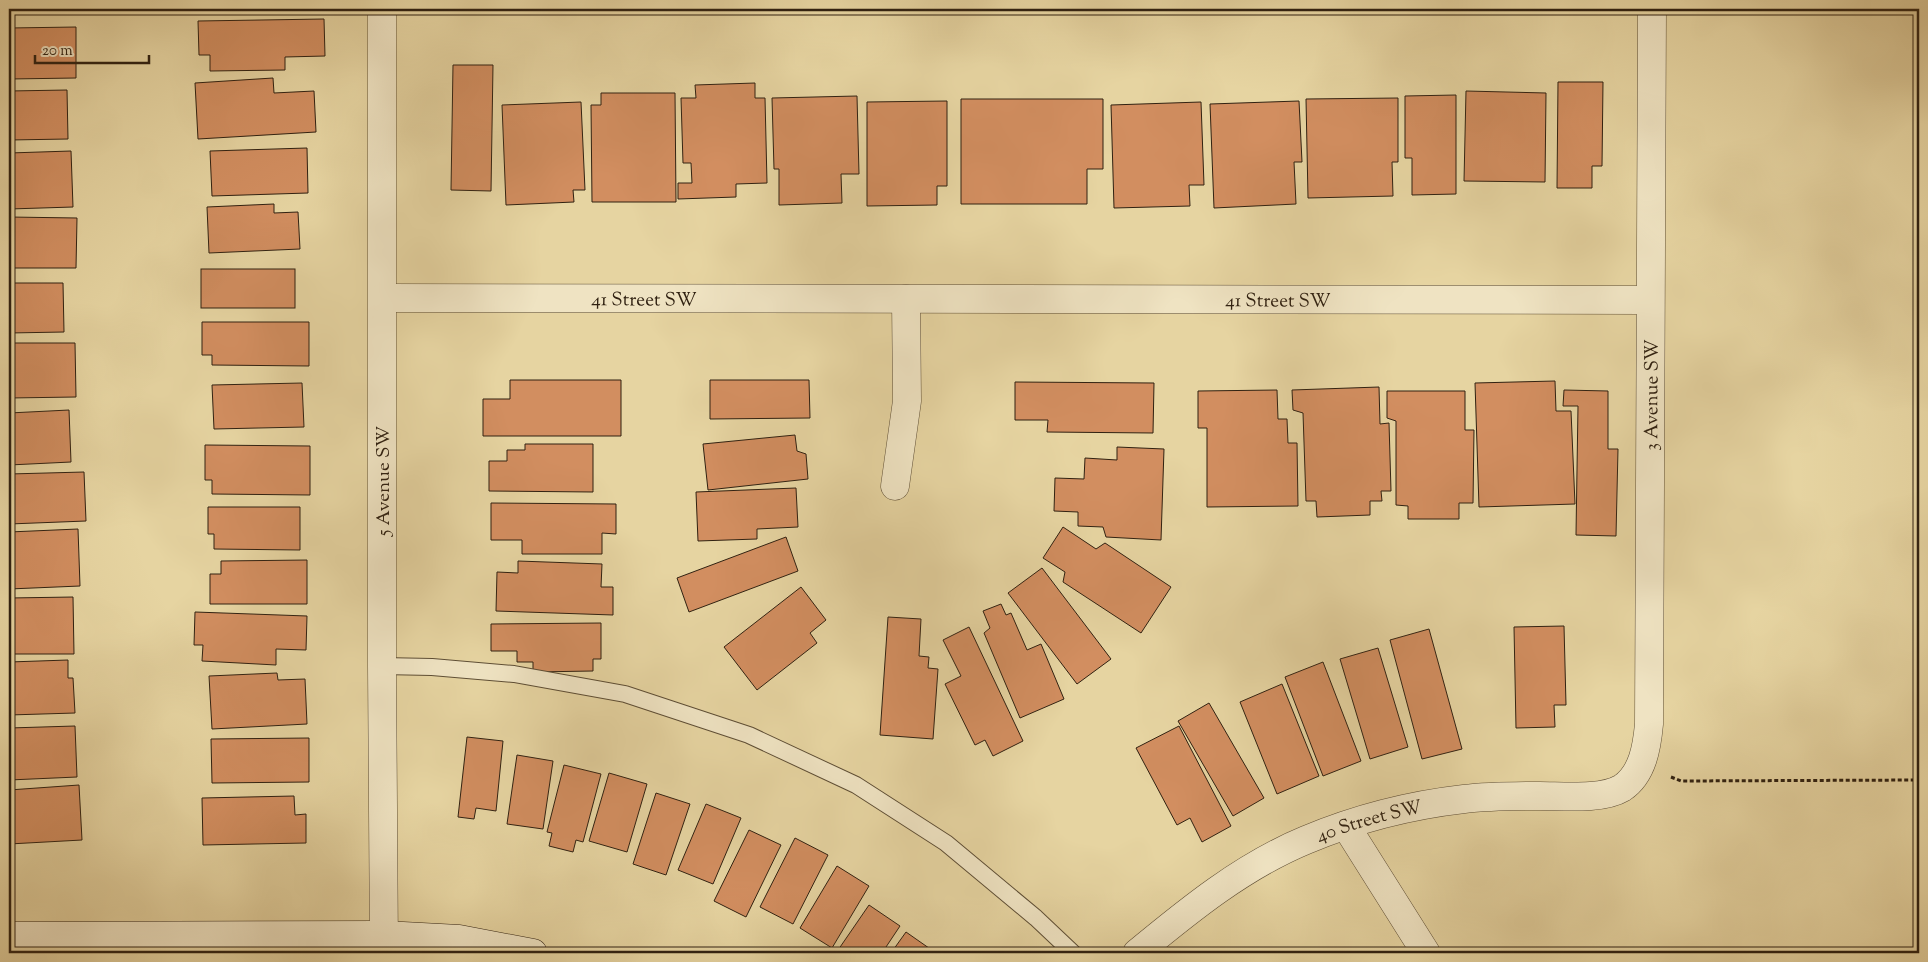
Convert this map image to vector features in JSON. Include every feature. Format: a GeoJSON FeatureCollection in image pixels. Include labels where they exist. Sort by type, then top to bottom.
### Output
{"type":"FeatureCollection","features":[{"type":"Feature","properties":{"kind":"street","name":"5 Avenue SW"},"geometry":{"type":"LineString","coordinates":[[382,9],[384,944]]}},
{"type":"Feature","properties":{"kind":"street","name":"3 Avenue SW"},"geometry":{"type":"LineString","coordinates":[[1636,773],[1647,747],[1649,724],[1652,9]]}},
{"type":"Feature","properties":{"kind":"street","name":"41 Street SW"},"geometry":{"type":"LineString","coordinates":[[383,298],[1650,300]]}},
{"type":"Feature","properties":{"kind":"street"},"geometry":{"type":"LineString","coordinates":[[895,486],[907,401],[906,299]]}},
{"type":"Feature","properties":{"kind":"street","name":"40 Street SW"},"geometry":{"type":"LineString","coordinates":[[1137,953],[1206,898],[1245,872],[1306,840],[1389,813],[1464,799],[1496,796],[1588,796],[1610,793],[1622,788],[1636,773]]}},
{"type":"Feature","properties":{"kind":"street"},"geometry":{"type":"LineString","coordinates":[[1346,826],[1426,953]]}},
{"type":"Feature","properties":{"kind":"street"},"geometry":{"type":"LineString","coordinates":[[9,936],[384,944],[459,940],[533,953]]}},
{"type":"Feature","properties":{"kind":"lane"},"geometry":{"type":"LineString","coordinates":[[382,666],[432,667],[514,674],[625,694],[749,735],[856,785],[946,843],[1036,918],[1073,953]]}},
{"type":"Feature","properties":{"kind":"path"},"geometry":{"type":"LineString","coordinates":[[1636,773],[1681,781],[1919,780]]}},
{"type":"Feature","properties":{"kind":"building"},"geometry":{"type":"Polygon","coordinates":[[[9,9],[85,9],[85,10],[9,12],[9,9]]]}},
{"type":"Feature","properties":{"kind":"building"},"geometry":{"type":"Polygon","coordinates":[[[224,9],[301,9],[300,13],[224,12],[224,9]]]}},
{"type":"Feature","properties":{"kind":"building"},"geometry":{"type":"Polygon","coordinates":[[[324,19],[325,56],[285,57],[285,70],[210,71],[210,55],[199,55],[198,21],[324,19]]]}},
{"type":"Feature","properties":{"kind":"building"},"geometry":{"type":"Polygon","coordinates":[[[76,27],[76,78],[9,79],[9,28],[76,27]]]}},
{"type":"Feature","properties":{"kind":"building"},"geometry":{"type":"Polygon","coordinates":[[[453,65],[493,65],[491,191],[451,190],[453,65]]]}},
{"type":"Feature","properties":{"kind":"building"},"geometry":{"type":"Polygon","coordinates":[[[273,78],[274,93],[314,91],[316,132],[198,139],[195,83],[273,78]]]}},
{"type":"Feature","properties":{"kind":"building"},"geometry":{"type":"Polygon","coordinates":[[[1558,82],[1603,82],[1602,166],[1592,166],[1592,188],[1557,188],[1558,82]]]}},
{"type":"Feature","properties":{"kind":"building"},"geometry":{"type":"Polygon","coordinates":[[[755,83],[755,98],[765,98],[767,183],[736,184],[736,197],[678,199],[678,183],[692,183],[691,163],[683,163],[681,98],[696,98],[695,85],[755,83]]]}},
{"type":"Feature","properties":{"kind":"building"},"geometry":{"type":"Polygon","coordinates":[[[67,90],[68,139],[9,140],[9,91],[67,90]]]}},
{"type":"Feature","properties":{"kind":"building"},"geometry":{"type":"Polygon","coordinates":[[[1466,91],[1546,93],[1545,182],[1464,181],[1466,91]]]}},
{"type":"Feature","properties":{"kind":"building"},"geometry":{"type":"Polygon","coordinates":[[[601,93],[675,93],[676,202],[592,202],[591,105],[601,105],[601,93]]]}},
{"type":"Feature","properties":{"kind":"building"},"geometry":{"type":"Polygon","coordinates":[[[1456,95],[1456,194],[1412,195],[1412,158],[1405,158],[1405,96],[1456,95]]]}},
{"type":"Feature","properties":{"kind":"building"},"geometry":{"type":"Polygon","coordinates":[[[857,96],[859,174],[841,174],[842,203],[779,205],[779,169],[774,169],[772,98],[857,96]]]}},
{"type":"Feature","properties":{"kind":"building"},"geometry":{"type":"Polygon","coordinates":[[[1398,98],[1398,162],[1392,162],[1393,196],[1308,198],[1306,99],[1398,98]]]}},
{"type":"Feature","properties":{"kind":"building"},"geometry":{"type":"Polygon","coordinates":[[[961,99],[1103,99],[1103,169],[1087,169],[1087,204],[961,204],[961,99]]]}},
{"type":"Feature","properties":{"kind":"building"},"geometry":{"type":"Polygon","coordinates":[[[947,101],[947,186],[937,186],[937,205],[867,206],[867,102],[947,101]]]}},
{"type":"Feature","properties":{"kind":"building"},"geometry":{"type":"Polygon","coordinates":[[[1299,101],[1302,162],[1294,162],[1296,204],[1214,208],[1210,104],[1299,101]]]}},
{"type":"Feature","properties":{"kind":"building"},"geometry":{"type":"Polygon","coordinates":[[[581,102],[585,190],[573,190],[574,202],[506,205],[502,105],[581,102]]]}},
{"type":"Feature","properties":{"kind":"building"},"geometry":{"type":"Polygon","coordinates":[[[1201,102],[1204,185],[1189,185],[1190,206],[1114,208],[1111,105],[1201,102]]]}},
{"type":"Feature","properties":{"kind":"building"},"geometry":{"type":"Polygon","coordinates":[[[307,148],[308,193],[212,196],[210,151],[307,148]]]}},
{"type":"Feature","properties":{"kind":"building"},"geometry":{"type":"Polygon","coordinates":[[[71,151],[73,207],[9,209],[9,153],[71,151]]]}},
{"type":"Feature","properties":{"kind":"building"},"geometry":{"type":"Polygon","coordinates":[[[274,204],[274,213],[298,212],[300,249],[209,253],[207,207],[274,204]]]}},
{"type":"Feature","properties":{"kind":"building"},"geometry":{"type":"Polygon","coordinates":[[[9,217],[77,218],[76,268],[9,268],[9,217]]]}},
{"type":"Feature","properties":{"kind":"building"},"geometry":{"type":"Polygon","coordinates":[[[201,269],[295,269],[295,308],[201,308],[201,269]]]}},
{"type":"Feature","properties":{"kind":"building"},"geometry":{"type":"Polygon","coordinates":[[[9,283],[63,283],[64,332],[9,333],[9,283]]]}},
{"type":"Feature","properties":{"kind":"building"},"geometry":{"type":"Polygon","coordinates":[[[202,322],[309,322],[309,366],[212,365],[212,355],[202,355],[202,322]]]}},
{"type":"Feature","properties":{"kind":"building"},"geometry":{"type":"Polygon","coordinates":[[[9,343],[75,343],[76,397],[9,398],[9,343]]]}},
{"type":"Feature","properties":{"kind":"building"},"geometry":{"type":"Polygon","coordinates":[[[510,380],[621,380],[621,436],[483,436],[483,399],[510,399],[510,380]]]}},
{"type":"Feature","properties":{"kind":"building"},"geometry":{"type":"Polygon","coordinates":[[[710,380],[809,380],[810,418],[710,419],[710,380]]]}},
{"type":"Feature","properties":{"kind":"building"},"geometry":{"type":"Polygon","coordinates":[[[1555,381],[1556,411],[1571,411],[1575,504],[1479,507],[1475,383],[1555,381]]]}},
{"type":"Feature","properties":{"kind":"building"},"geometry":{"type":"Polygon","coordinates":[[[1015,382],[1154,383],[1153,433],[1047,432],[1048,420],[1015,420],[1015,382]]]}},
{"type":"Feature","properties":{"kind":"building"},"geometry":{"type":"Polygon","coordinates":[[[302,383],[304,427],[214,429],[212,385],[302,383]]]}},
{"type":"Feature","properties":{"kind":"building"},"geometry":{"type":"Polygon","coordinates":[[[1379,387],[1380,424],[1389,423],[1391,491],[1381,491],[1382,501],[1370,501],[1370,515],[1317,517],[1316,501],[1306,501],[1303,413],[1293,410],[1292,390],[1379,387]]]}},
{"type":"Feature","properties":{"kind":"building"},"geometry":{"type":"Polygon","coordinates":[[[1277,390],[1278,419],[1287,419],[1288,443],[1297,443],[1298,506],[1207,507],[1207,428],[1198,428],[1198,391],[1277,390]]]}},
{"type":"Feature","properties":{"kind":"building"},"geometry":{"type":"Polygon","coordinates":[[[1564,390],[1608,391],[1608,449],[1618,449],[1616,536],[1576,535],[1578,406],[1563,406],[1564,390]]]}},
{"type":"Feature","properties":{"kind":"building"},"geometry":{"type":"Polygon","coordinates":[[[1387,391],[1465,391],[1465,430],[1474,430],[1473,503],[1459,503],[1459,519],[1408,519],[1408,506],[1396,505],[1396,421],[1387,418],[1387,391]]]}},
{"type":"Feature","properties":{"kind":"building"},"geometry":{"type":"Polygon","coordinates":[[[69,410],[71,462],[9,465],[9,413],[69,410]]]}},
{"type":"Feature","properties":{"kind":"building"},"geometry":{"type":"Polygon","coordinates":[[[795,435],[797,451],[806,454],[808,479],[708,490],[703,444],[795,435]]]}},
{"type":"Feature","properties":{"kind":"building"},"geometry":{"type":"Polygon","coordinates":[[[525,444],[593,444],[593,492],[489,491],[489,461],[507,461],[507,450],[525,450],[525,444]]]}},
{"type":"Feature","properties":{"kind":"building"},"geometry":{"type":"Polygon","coordinates":[[[205,445],[310,446],[310,495],[212,494],[212,480],[205,480],[205,445]]]}},
{"type":"Feature","properties":{"kind":"building"},"geometry":{"type":"Polygon","coordinates":[[[1117,447],[1164,449],[1161,540],[1106,537],[1103,527],[1078,526],[1078,512],[1054,511],[1055,478],[1084,479],[1085,458],[1117,460],[1117,447]]]}},
{"type":"Feature","properties":{"kind":"building"},"geometry":{"type":"Polygon","coordinates":[[[84,472],[86,521],[9,524],[9,474],[84,472]]]}},
{"type":"Feature","properties":{"kind":"building"},"geometry":{"type":"Polygon","coordinates":[[[796,488],[798,527],[757,529],[757,539],[698,541],[696,492],[796,488]]]}},
{"type":"Feature","properties":{"kind":"building"},"geometry":{"type":"Polygon","coordinates":[[[491,503],[616,504],[616,534],[602,533],[602,554],[522,554],[522,540],[491,540],[491,503]]]}},
{"type":"Feature","properties":{"kind":"building"},"geometry":{"type":"Polygon","coordinates":[[[208,507],[300,507],[300,550],[214,549],[214,534],[208,534],[208,507]]]}},
{"type":"Feature","properties":{"kind":"building"},"geometry":{"type":"Polygon","coordinates":[[[1063,527],[1096,549],[1105,543],[1171,587],[1141,633],[1063,582],[1065,572],[1043,558],[1063,527]]]}},
{"type":"Feature","properties":{"kind":"building"},"geometry":{"type":"Polygon","coordinates":[[[78,529],[80,586],[9,589],[9,532],[78,529]]]}},
{"type":"Feature","properties":{"kind":"building"},"geometry":{"type":"Polygon","coordinates":[[[786,537],[798,571],[689,612],[677,578],[786,537]]]}},
{"type":"Feature","properties":{"kind":"building"},"geometry":{"type":"Polygon","coordinates":[[[307,560],[307,604],[210,604],[210,574],[221,574],[221,561],[307,560]]]}},
{"type":"Feature","properties":{"kind":"building"},"geometry":{"type":"Polygon","coordinates":[[[518,561],[602,564],[601,587],[613,587],[613,615],[496,611],[497,572],[518,573],[518,561]]]}},
{"type":"Feature","properties":{"kind":"building"},"geometry":{"type":"Polygon","coordinates":[[[1042,568],[1111,659],[1077,684],[1008,593],[1042,568]]]}},
{"type":"Feature","properties":{"kind":"building"},"geometry":{"type":"Polygon","coordinates":[[[801,587],[826,620],[810,633],[817,643],[757,690],[724,647],[801,587]]]}},
{"type":"Feature","properties":{"kind":"building"},"geometry":{"type":"Polygon","coordinates":[[[73,597],[74,654],[9,654],[9,598],[73,597]]]}},
{"type":"Feature","properties":{"kind":"building"},"geometry":{"type":"Polygon","coordinates":[[[1001,604],[1006,615],[1011,613],[1027,650],[1041,644],[1064,699],[1020,718],[984,633],[990,628],[983,611],[1001,604]]]}},
{"type":"Feature","properties":{"kind":"building"},"geometry":{"type":"Polygon","coordinates":[[[195,612],[307,616],[306,650],[276,649],[276,665],[202,661],[203,645],[194,645],[195,612]]]}},
{"type":"Feature","properties":{"kind":"building"},"geometry":{"type":"Polygon","coordinates":[[[888,617],[921,619],[919,656],[929,657],[928,668],[938,669],[933,739],[880,735],[888,617]]]}},
{"type":"Feature","properties":{"kind":"building"},"geometry":{"type":"Polygon","coordinates":[[[601,623],[601,659],[593,659],[593,671],[533,672],[533,662],[517,662],[517,651],[491,651],[491,624],[601,623]]]}},
{"type":"Feature","properties":{"kind":"building"},"geometry":{"type":"Polygon","coordinates":[[[1564,626],[1566,705],[1554,705],[1555,727],[1516,728],[1514,627],[1564,626]]]}},
{"type":"Feature","properties":{"kind":"building"},"geometry":{"type":"Polygon","coordinates":[[[969,627],[1023,741],[993,756],[985,740],[975,745],[945,684],[961,676],[943,640],[969,627]]]}},
{"type":"Feature","properties":{"kind":"building"},"geometry":{"type":"Polygon","coordinates":[[[1429,629],[1462,749],[1422,759],[1390,640],[1429,629]]]}},
{"type":"Feature","properties":{"kind":"building"},"geometry":{"type":"Polygon","coordinates":[[[1378,648],[1408,747],[1370,759],[1340,659],[1378,648]]]}},
{"type":"Feature","properties":{"kind":"building"},"geometry":{"type":"Polygon","coordinates":[[[68,660],[68,678],[73,678],[75,713],[9,715],[9,662],[68,660]]]}},
{"type":"Feature","properties":{"kind":"building"},"geometry":{"type":"Polygon","coordinates":[[[1323,662],[1361,761],[1323,776],[1285,677],[1323,662]]]}},
{"type":"Feature","properties":{"kind":"building"},"geometry":{"type":"Polygon","coordinates":[[[277,673],[278,680],[305,679],[307,724],[212,729],[209,676],[277,673]]]}},
{"type":"Feature","properties":{"kind":"building"},"geometry":{"type":"Polygon","coordinates":[[[1282,684],[1319,776],[1277,794],[1240,702],[1282,684]]]}},
{"type":"Feature","properties":{"kind":"building"},"geometry":{"type":"Polygon","coordinates":[[[1209,703],[1264,798],[1233,816],[1178,721],[1209,703]]]}},
{"type":"Feature","properties":{"kind":"building"},"geometry":{"type":"Polygon","coordinates":[[[75,726],[77,777],[9,780],[9,728],[75,726]]]}},
{"type":"Feature","properties":{"kind":"building"},"geometry":{"type":"Polygon","coordinates":[[[1179,726],[1231,826],[1202,842],[1190,818],[1177,825],[1136,748],[1179,726]]]}},
{"type":"Feature","properties":{"kind":"building"},"geometry":{"type":"Polygon","coordinates":[[[467,737],[503,741],[496,811],[476,808],[474,819],[458,817],[467,737]]]}},
{"type":"Feature","properties":{"kind":"building"},"geometry":{"type":"Polygon","coordinates":[[[309,738],[309,782],[212,783],[211,739],[309,738]]]}},
{"type":"Feature","properties":{"kind":"building"},"geometry":{"type":"Polygon","coordinates":[[[517,755],[553,761],[543,829],[507,824],[517,755]]]}},
{"type":"Feature","properties":{"kind":"building"},"geometry":{"type":"Polygon","coordinates":[[[564,765],[601,774],[583,842],[576,840],[573,852],[549,846],[552,833],[547,832],[564,765]]]}},
{"type":"Feature","properties":{"kind":"building"},"geometry":{"type":"Polygon","coordinates":[[[609,773],[647,784],[627,852],[589,841],[609,773]]]}},
{"type":"Feature","properties":{"kind":"building"},"geometry":{"type":"Polygon","coordinates":[[[79,785],[82,840],[9,844],[9,790],[79,785]]]}},
{"type":"Feature","properties":{"kind":"building"},"geometry":{"type":"Polygon","coordinates":[[[656,793],[690,804],[666,875],[633,864],[656,793]]]}},
{"type":"Feature","properties":{"kind":"building"},"geometry":{"type":"Polygon","coordinates":[[[294,796],[295,815],[306,814],[306,843],[203,845],[202,798],[294,796]]]}},
{"type":"Feature","properties":{"kind":"building"},"geometry":{"type":"Polygon","coordinates":[[[706,804],[741,818],[713,884],[678,870],[706,804]]]}},
{"type":"Feature","properties":{"kind":"building"},"geometry":{"type":"Polygon","coordinates":[[[749,830],[781,845],[746,917],[714,901],[749,830]]]}},
{"type":"Feature","properties":{"kind":"building"},"geometry":{"type":"Polygon","coordinates":[[[795,838],[828,855],[793,924],[760,907],[795,838]]]}},
{"type":"Feature","properties":{"kind":"building"},"geometry":{"type":"Polygon","coordinates":[[[837,866],[869,886],[832,948],[800,928],[837,866]]]}},
{"type":"Feature","properties":{"kind":"building"},"geometry":{"type":"Polygon","coordinates":[[[869,905],[900,926],[882,953],[836,953],[869,905]]]}},
{"type":"Feature","properties":{"kind":"building"},"geometry":{"type":"Polygon","coordinates":[[[906,932],[936,953],[891,953],[906,932]]]}}]}
